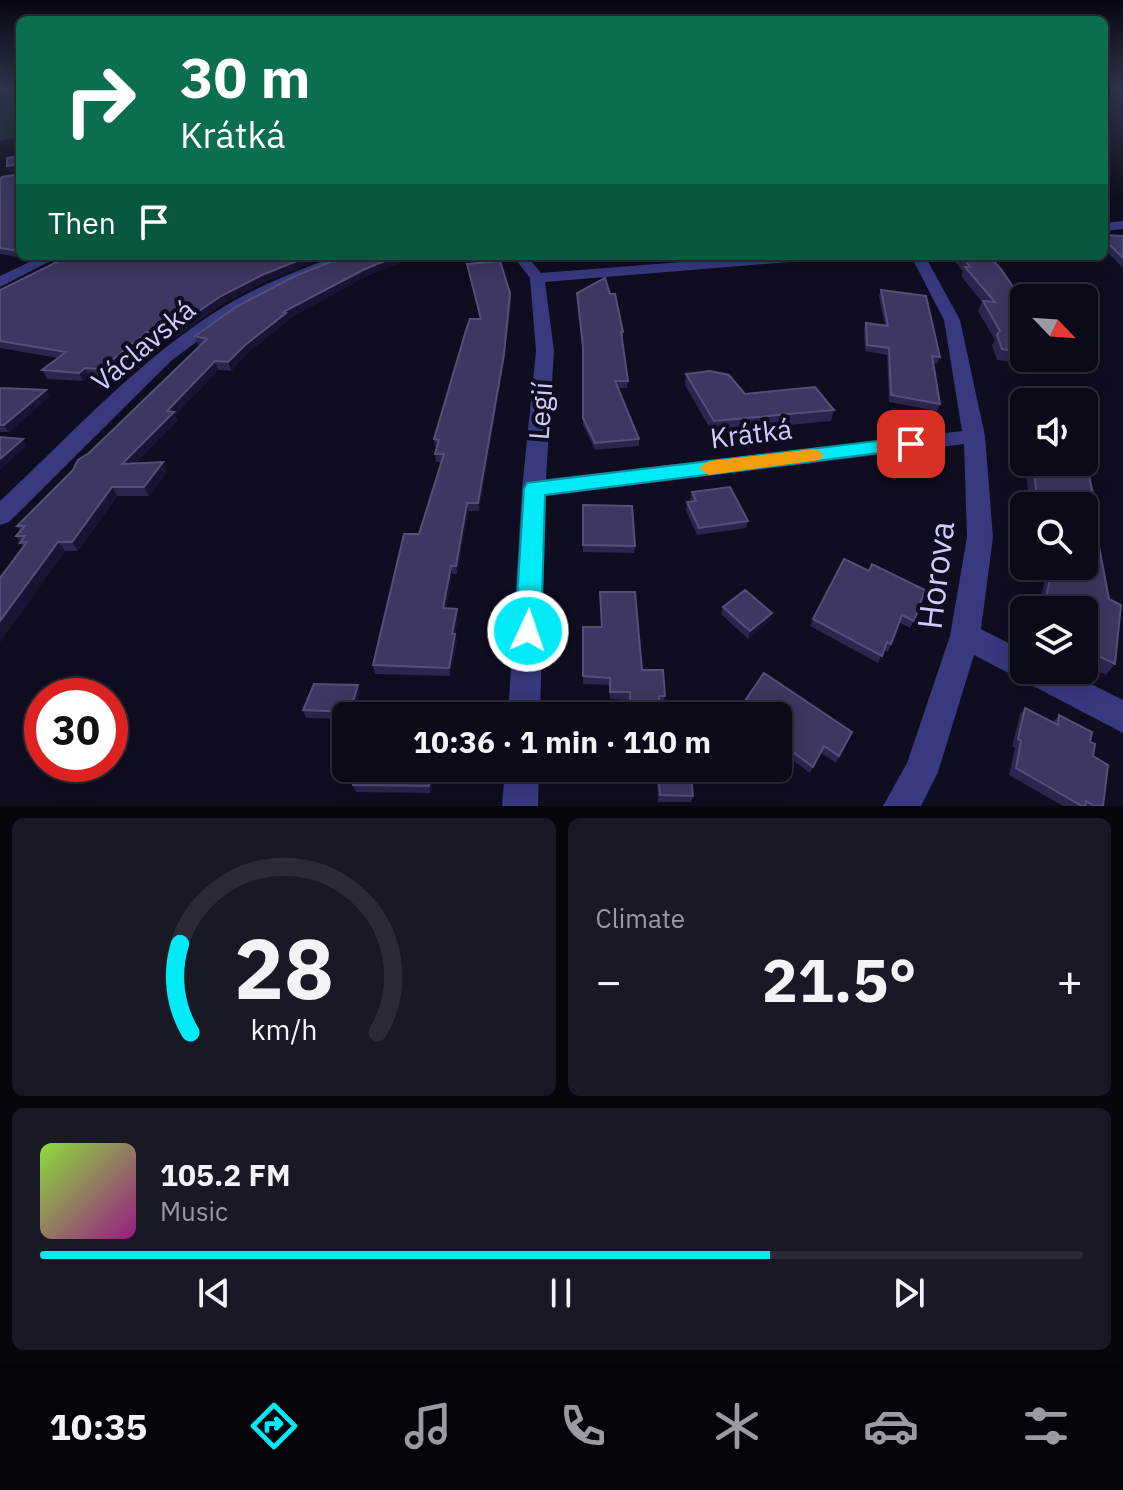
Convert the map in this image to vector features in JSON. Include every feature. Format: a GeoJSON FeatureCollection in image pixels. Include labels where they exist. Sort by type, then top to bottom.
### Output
{"type":"FeatureCollection","features":[{"type":"Feature","properties":{"kind":"street"},"geometry":{"type":"LineString","coordinates":[[0,282],[45,260]]}},
{"type":"Feature","properties":{"kind":"street","name":"Václavská"},"geometry":{"type":"LineString","coordinates":[[0,516],[166,356],[231,309],[291,278],[338,260]]}},
{"type":"Feature","properties":{"kind":"street"},"geometry":{"type":"LineString","coordinates":[[523,260],[537,278],[763,260]]}},
{"type":"Feature","properties":{"kind":"street","name":"Horova"},"geometry":{"type":"LineString","coordinates":[[901,806],[921,772],[965,636],[980,537],[974,436],[952,320],[920,260]]}},
{"type":"Feature","properties":{"kind":"street","name":"Legií"},"geometry":{"type":"LineString","coordinates":[[525,702],[534,489],[545,351],[537,278]]}},
{"type":"Feature","properties":{"kind":"street","name":"Krátká"},"geometry":{"type":"LineString","coordinates":[[534,489],[974,436]]}},
{"type":"Feature","properties":{"kind":"street"},"geometry":{"type":"LineString","coordinates":[[965,636],[1010,659]]}},
{"type":"Feature","properties":{"kind":"street"},"geometry":{"type":"LineString","coordinates":[[1059,684],[1123,717]]}},
{"type":"Feature","properties":{"kind":"street"},"geometry":{"type":"LineString","coordinates":[[520,806],[521,782]]}},
{"type":"Feature","properties":{"kind":"green space"},"geometry":{"type":"Polygon","coordinates":[[[0,127],[16,127],[16,138],[0,141],[0,127]]]}},
{"type":"Feature","properties":{"kind":"building"},"geometry":{"type":"Polygon","coordinates":[[[16,157],[16,164],[7,166],[7,158],[16,157]]]}},
{"type":"Feature","properties":{"kind":"building"},"geometry":{"type":"Polygon","coordinates":[[[16,175],[16,250],[0,248],[2,177],[16,175]]]}},
{"type":"Feature","properties":{"kind":"building"},"geometry":{"type":"Polygon","coordinates":[[[1108,235],[1123,236],[1123,258],[1108,243],[1108,235]]]}},
{"type":"Feature","properties":{"kind":"building"},"geometry":{"type":"Polygon","coordinates":[[[61,260],[299,260],[221,296],[168,332],[147,332],[101,369],[85,368],[79,373],[42,370],[66,352],[0,341],[0,290],[61,260]]]}},
{"type":"Feature","properties":{"kind":"building"},"geometry":{"type":"Polygon","coordinates":[[[335,260],[387,260],[283,312],[286,313],[228,362],[215,361],[167,411],[174,412],[122,464],[163,462],[144,487],[112,487],[72,542],[58,542],[0,621],[0,578],[27,542],[20,543],[25,536],[16,536],[25,526],[17,526],[73,470],[78,460],[89,453],[207,339],[195,336],[236,307],[295,276],[335,260]]]}},
{"type":"Feature","properties":{"kind":"building"},"geometry":{"type":"Polygon","coordinates":[[[965,260],[993,260],[1011,284],[1010,350],[1002,349],[997,335],[1000,331],[983,301],[995,302],[965,267],[970,267],[965,260]]]}},
{"type":"Feature","properties":{"kind":"building"},"geometry":{"type":"Polygon","coordinates":[[[500,261],[510,293],[504,354],[478,503],[467,503],[456,566],[451,566],[443,608],[457,609],[449,668],[373,665],[404,534],[419,534],[444,454],[435,454],[439,440],[434,439],[467,327],[470,319],[481,319],[467,264],[500,261]]]}},
{"type":"Feature","properties":{"kind":"building"},"geometry":{"type":"Polygon","coordinates":[[[605,278],[610,294],[615,294],[628,381],[615,381],[639,439],[595,443],[583,418],[583,347],[577,293],[605,278]]]}},
{"type":"Feature","properties":{"kind":"building"},"geometry":{"type":"Polygon","coordinates":[[[881,290],[926,296],[940,357],[932,356],[940,404],[891,395],[889,348],[867,345],[866,323],[888,326],[881,290]]]}},
{"type":"Feature","properties":{"kind":"building"},"geometry":{"type":"Polygon","coordinates":[[[710,371],[729,375],[745,394],[815,387],[834,410],[714,421],[686,374],[710,371]]]}},
{"type":"Feature","properties":{"kind":"building"},"geometry":{"type":"Polygon","coordinates":[[[0,388],[46,390],[4,425],[0,425],[0,388]]]}},
{"type":"Feature","properties":{"kind":"building"},"geometry":{"type":"Polygon","coordinates":[[[0,437],[23,439],[0,459],[0,437]]]}},
{"type":"Feature","properties":{"kind":"building"},"geometry":{"type":"Polygon","coordinates":[[[1035,476],[1089,476],[1093,492],[1036,492],[1035,476]]]}},
{"type":"Feature","properties":{"kind":"building"},"geometry":{"type":"Polygon","coordinates":[[[730,487],[748,521],[699,528],[687,502],[696,501],[692,492],[730,487]]]}},
{"type":"Feature","properties":{"kind":"building"},"geometry":{"type":"Polygon","coordinates":[[[583,505],[632,506],[635,546],[583,545],[583,505]]]}},
{"type":"Feature","properties":{"kind":"building"},"geometry":{"type":"Polygon","coordinates":[[[1098,541],[1109,599],[1121,605],[1115,664],[1098,656],[1098,596],[1046,596],[1050,580],[1098,580],[1098,541]]]}},
{"type":"Feature","properties":{"kind":"building"},"geometry":{"type":"Polygon","coordinates":[[[844,559],[869,571],[872,564],[925,590],[914,621],[902,615],[891,644],[887,642],[882,656],[813,619],[844,559]]]}},
{"type":"Feature","properties":{"kind":"building"},"geometry":{"type":"Polygon","coordinates":[[[745,590],[772,613],[750,631],[723,607],[745,590]]]}},
{"type":"Feature","properties":{"kind":"building"},"geometry":{"type":"Polygon","coordinates":[[[600,592],[635,592],[642,670],[663,670],[665,696],[659,696],[659,702],[630,702],[630,692],[610,692],[610,678],[583,676],[583,627],[602,627],[600,592]]]}},
{"type":"Feature","properties":{"kind":"building"},"geometry":{"type":"Polygon","coordinates":[[[764,673],[852,732],[839,756],[824,746],[813,767],[792,751],[792,702],[744,702],[764,673]]]}},
{"type":"Feature","properties":{"kind":"building"},"geometry":{"type":"Polygon","coordinates":[[[314,684],[358,685],[353,702],[332,702],[332,711],[303,710],[314,684]]]}},
{"type":"Feature","properties":{"kind":"building"},"geometry":{"type":"Polygon","coordinates":[[[1025,708],[1058,725],[1059,715],[1092,732],[1090,742],[1095,744],[1093,756],[1108,765],[1103,806],[1094,806],[1086,801],[1082,806],[1016,768],[1025,708]]]}},
{"type":"Feature","properties":{"kind":"building"},"geometry":{"type":"Polygon","coordinates":[[[354,782],[430,782],[429,786],[353,785],[354,782]]]}},
{"type":"Feature","properties":{"kind":"building"},"geometry":{"type":"Polygon","coordinates":[[[659,782],[692,782],[693,796],[660,795],[659,782]]]}},
{"type":"Feature","properties":{"kind":"slow traffic"},"geometry":{"type":"LineString","coordinates":[[709,468],[813,455]]}},
{"type":"Feature","properties":{"kind":"route"},"geometry":{"type":"LineString","coordinates":[[528,631],[534,489],[911,444]]}}]}
